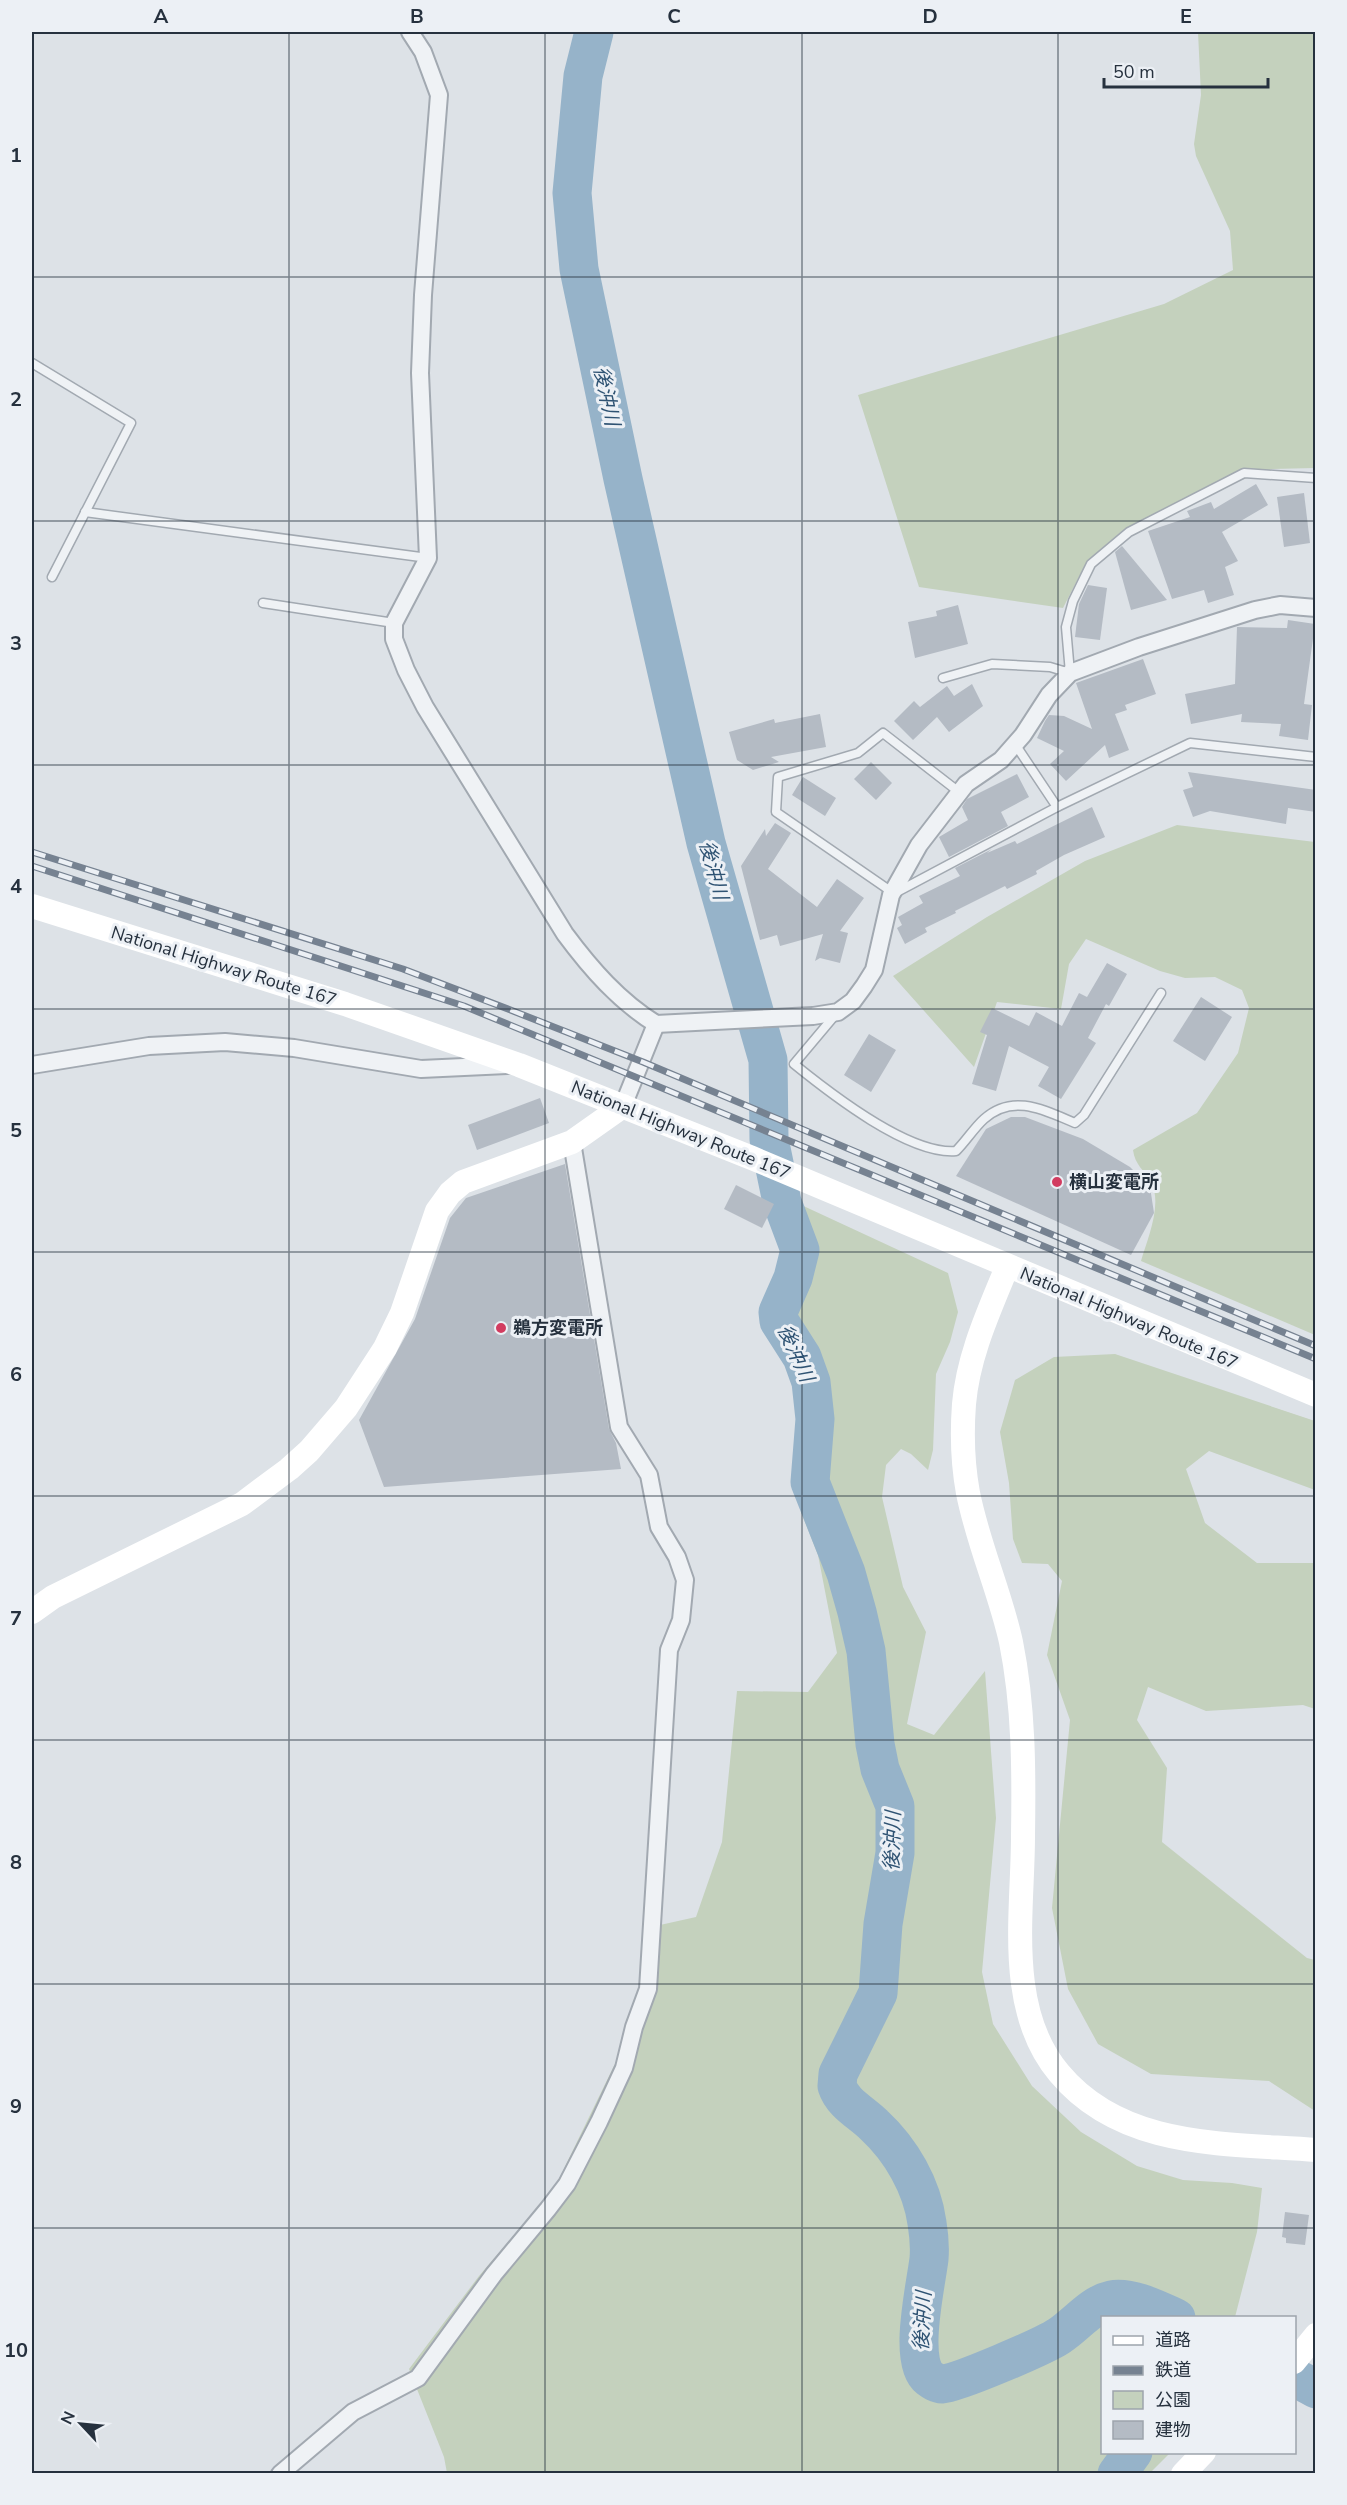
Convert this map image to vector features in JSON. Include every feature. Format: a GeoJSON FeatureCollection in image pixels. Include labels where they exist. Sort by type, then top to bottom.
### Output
{"type":"FeatureCollection","features":[{"type":"Feature","properties":{"kind":"street"},"geometry":{"type":"LineString","coordinates":[[410,32],[423,52],[439,95],[423,294],[420,373],[428,558],[394,623],[394,639],[406,670],[425,707],[565,934],[588,964],[620,996],[656,1024],[813,1016],[838,1012],[853,1001],[874,970],[892,893],[919,845],[959,792],[1001,760],[1049,695],[1070,673],[1139,646],[1255,610],[1280,605],[1316,608]]}},
{"type":"Feature","properties":{"kind":"street","name":"National Highway Route 167"},"geometry":{"type":"LineString","coordinates":[[32,906],[345,1004],[519,1065],[752,1158],[1316,1395]]}},
{"type":"Feature","properties":{"kind":"street"},"geometry":{"type":"LineString","coordinates":[[32,1612],[53,1597],[242,1504],[289,1469],[346,1408],[386,1348],[402,1313],[437,1211],[450,1193],[463,1182],[572,1142],[623,1106],[656,1024]]}},
{"type":"Feature","properties":{"kind":"street"},"geometry":{"type":"LineString","coordinates":[[32,1065],[149,1046],[225,1042],[294,1048],[421,1069],[519,1065]]}},
{"type":"Feature","properties":{"kind":"street"},"geometry":{"type":"LineString","coordinates":[[280,2474],[353,2412],[418,2378],[494,2274],[567,2184],[624,2068],[634,2027],[648,1989],[669,1650],[681,1620],[685,1580],[677,1557],[659,1527],[649,1475],[619,1427],[572,1142]]}},
{"type":"Feature","properties":{"kind":"street"},"geometry":{"type":"LineString","coordinates":[[1007,1267],[974,1350],[964,1404],[965,1457],[968,1492],[1011,1642],[1023,1721],[1021,1948],[1026,1998],[1037,2034],[1056,2070],[1074,2090],[1106,2114],[1140,2130],[1181,2139],[1316,2151]]}},
{"type":"Feature","properties":{"kind":"street"},"geometry":{"type":"LineString","coordinates":[[1183,2474],[1202,2454]]}},
{"type":"Feature","properties":{"kind":"lane"},"geometry":{"type":"LineString","coordinates":[[32,363],[130,423],[52,577]]}},
{"type":"Feature","properties":{"kind":"lane"},"geometry":{"type":"LineString","coordinates":[[943,678],[992,664],[1050,667],[1070,673],[1066,627],[1072,601],[1091,564],[1130,532],[1244,473],[1316,478]]}},
{"type":"Feature","properties":{"kind":"lane"},"geometry":{"type":"LineString","coordinates":[[85,512],[428,558]]}},
{"type":"Feature","properties":{"kind":"lane"},"geometry":{"type":"LineString","coordinates":[[263,603],[394,623]]}},
{"type":"Feature","properties":{"kind":"lane"},"geometry":{"type":"LineString","coordinates":[[959,792],[883,733],[858,753],[778,777],[776,812],[892,893],[1057,807],[1190,743],[1316,757]]}},
{"type":"Feature","properties":{"kind":"lane"},"geometry":{"type":"LineString","coordinates":[[1014,744],[1057,807]]}},
{"type":"Feature","properties":{"kind":"lane"},"geometry":{"type":"LineString","coordinates":[[838,1012],[794,1064],[826,1090],[887,1128],[917,1145],[943,1152],[956,1151],[984,1119],[1003,1107],[1030,1105],[1075,1123],[1084,1115],[1161,993]]}},
{"type":"Feature","properties":{"kind":"green space"},"geometry":{"type":"Polygon","coordinates":[[[1198,32],[1315,32],[1315,468],[1272,469],[1174,504],[1126,528],[1087,561],[1063,608],[919,587],[858,395],[1164,304],[1233,270],[1230,231],[1196,156],[1194,144],[1201,95],[1198,32]]]}},
{"type":"Feature","properties":{"kind":"green space"},"geometry":{"type":"Polygon","coordinates":[[[1177,825],[1315,842],[1315,1335],[1141,1261],[1153,1222],[1155,1201],[1151,1182],[1138,1164],[1133,1150],[1197,1113],[1238,1053],[1249,1008],[1242,990],[1215,977],[1185,978],[1160,971],[1086,939],[1069,964],[1061,1009],[997,1002],[974,1067],[893,976],[987,917],[1085,861],[1177,825]]]}},
{"type":"Feature","properties":{"kind":"green space"},"geometry":{"type":"Polygon","coordinates":[[[797,1203],[948,1273],[958,1312],[950,1342],[936,1374],[933,1450],[928,1470],[911,1454],[901,1449],[886,1465],[882,1497],[903,1587],[926,1632],[907,1724],[934,1735],[985,1671],[996,1818],[982,1972],[993,2024],[1032,2086],[1081,2132],[1137,2166],[1183,2180],[1232,2183],[1262,2188],[1257,2232],[1235,2316],[1101,2316],[1101,2454],[1169,2454],[1150,2473],[447,2473],[444,2457],[409,2369],[479,2276],[555,2187],[629,2035],[651,1927],[696,1917],[722,1842],[737,1691],[808,1692],[837,1653],[818,1555],[801,1512],[800,1465],[805,1389],[794,1357],[792,1316],[815,1251],[793,1216],[797,1203]]]}},
{"type":"Feature","properties":{"kind":"green space"},"geometry":{"type":"Polygon","coordinates":[[[1115,1354],[1315,1421],[1315,1490],[1209,1451],[1186,1469],[1205,1523],[1257,1563],[1315,1563],[1315,1709],[1303,1705],[1206,1711],[1148,1687],[1137,1720],[1167,1768],[1162,1842],[1307,1958],[1315,1960],[1315,2111],[1269,2081],[1151,2074],[1098,2044],[1068,1989],[1052,1908],[1070,1720],[1047,1655],[1062,1581],[1048,1564],[1022,1563],[1013,1539],[1009,1483],[1000,1432],[1015,1380],[1054,1357],[1115,1354]]]}},
{"type":"Feature","properties":{"kind":"building"},"geometry":{"type":"Polygon","coordinates":[[[1256,484],[1268,505],[1222,532],[1238,561],[1225,567],[1234,595],[1208,603],[1204,590],[1172,599],[1148,531],[1190,517],[1187,511],[1211,502],[1214,509],[1256,484]]]}},
{"type":"Feature","properties":{"kind":"building"},"geometry":{"type":"Polygon","coordinates":[[[1304,493],[1310,543],[1284,547],[1277,497],[1304,493]]]}},
{"type":"Feature","properties":{"kind":"building"},"geometry":{"type":"Polygon","coordinates":[[[1122,546],[1167,600],[1131,610],[1115,552],[1122,546]]]}},
{"type":"Feature","properties":{"kind":"building"},"geometry":{"type":"Polygon","coordinates":[[[1088,585],[1107,588],[1100,640],[1075,637],[1079,604],[1088,585]]]}},
{"type":"Feature","properties":{"kind":"building"},"geometry":{"type":"Polygon","coordinates":[[[958,605],[968,644],[915,658],[908,622],[937,616],[936,611],[958,605]]]}},
{"type":"Feature","properties":{"kind":"building"},"geometry":{"type":"Polygon","coordinates":[[[1288,620],[1315,624],[1304,704],[1312,705],[1308,740],[1279,736],[1281,724],[1241,722],[1242,714],[1191,724],[1185,694],[1235,684],[1237,627],[1287,628],[1288,620]]]}},
{"type":"Feature","properties":{"kind":"building"},"geometry":{"type":"Polygon","coordinates":[[[1143,659],[1156,694],[1125,705],[1127,710],[1115,714],[1129,750],[1109,758],[1105,745],[1066,781],[1050,764],[1064,751],[1037,738],[1045,721],[1049,715],[1064,716],[1092,729],[1076,683],[1143,659]]]}},
{"type":"Feature","properties":{"kind":"building"},"geometry":{"type":"Polygon","coordinates":[[[972,684],[983,706],[949,732],[937,717],[913,740],[894,721],[914,701],[920,707],[947,686],[954,696],[972,684]]]}},
{"type":"Feature","properties":{"kind":"building"},"geometry":{"type":"Polygon","coordinates":[[[820,714],[826,747],[771,757],[779,762],[753,770],[737,760],[729,732],[774,719],[775,723],[820,714]]]}},
{"type":"Feature","properties":{"kind":"building"},"geometry":{"type":"Polygon","coordinates":[[[871,762],[892,783],[876,800],[854,779],[871,762]]]}},
{"type":"Feature","properties":{"kind":"building"},"geometry":{"type":"Polygon","coordinates":[[[1188,772],[1316,790],[1316,812],[1288,808],[1286,824],[1210,811],[1193,817],[1183,790],[1193,787],[1188,772]]]}},
{"type":"Feature","properties":{"kind":"building"},"geometry":{"type":"Polygon","coordinates":[[[1017,774],[1029,797],[1001,812],[1008,826],[949,857],[939,837],[968,820],[962,807],[967,799],[1017,774]]]}},
{"type":"Feature","properties":{"kind":"building"},"geometry":{"type":"Polygon","coordinates":[[[803,777],[836,798],[825,816],[792,795],[803,777]]]}},
{"type":"Feature","properties":{"kind":"building"},"geometry":{"type":"Polygon","coordinates":[[[1092,807],[1105,837],[1064,855],[1036,871],[1037,874],[1007,889],[1005,886],[955,911],[956,913],[925,928],[927,932],[905,944],[897,928],[902,925],[898,917],[923,903],[919,896],[960,876],[955,868],[992,849],[987,853],[1015,841],[1017,844],[1092,807]]]}},
{"type":"Feature","properties":{"kind":"building"},"geometry":{"type":"Polygon","coordinates":[[[775,823],[791,833],[768,869],[817,907],[837,879],[864,898],[840,931],[848,933],[840,963],[820,958],[815,961],[823,934],[780,946],[777,935],[760,940],[741,866],[765,829],[766,836],[775,823]]]}},
{"type":"Feature","properties":{"kind":"building"},"geometry":{"type":"Polygon","coordinates":[[[1107,963],[1127,974],[1109,1006],[1106,1004],[1088,1038],[1096,1043],[1061,1099],[1038,1086],[1049,1067],[1009,1046],[996,1091],[972,1084],[987,1035],[980,1032],[992,1008],[1029,1026],[1036,1012],[1062,1026],[1079,993],[1087,997],[1107,963]]]}},
{"type":"Feature","properties":{"kind":"building"},"geometry":{"type":"Polygon","coordinates":[[[1201,997],[1232,1017],[1205,1061],[1173,1041],[1201,997]]]}},
{"type":"Feature","properties":{"kind":"building"},"geometry":{"type":"Polygon","coordinates":[[[869,1034],[896,1050],[871,1092],[844,1075],[869,1034]]]}},
{"type":"Feature","properties":{"kind":"building"},"geometry":{"type":"Polygon","coordinates":[[[540,1098],[549,1123],[477,1150],[468,1125],[540,1098]]]}},
{"type":"Feature","properties":{"kind":"building","name":"横山変電所"},"geometry":{"type":"Polygon","coordinates":[[[1011,1117],[1025,1117],[1083,1139],[1130,1167],[1150,1187],[1154,1213],[1131,1255],[956,1176],[986,1129],[1011,1117]]]}},
{"type":"Feature","properties":{"kind":"building","name":"鵜方変電所"},"geometry":{"type":"Polygon","coordinates":[[[565,1164],[609,1429],[616,1443],[621,1469],[384,1487],[359,1420],[415,1319],[450,1218],[466,1198],[565,1164]]]}},
{"type":"Feature","properties":{"kind":"building"},"geometry":{"type":"Polygon","coordinates":[[[736,1185],[774,1204],[762,1228],[724,1209],[736,1185]]]}},
{"type":"Feature","properties":{"kind":"building"},"geometry":{"type":"Polygon","coordinates":[[[1285,2212],[1309,2215],[1305,2245],[1286,2243],[1286,2238],[1282,2237],[1285,2212]]]}},
{"type":"Feature","properties":{"kind":"waterway","name":"後沖川"},"geometry":{"type":"LineString","coordinates":[[594,32],[583,76],[572,193],[579,269],[623,479],[706,843],[768,1060],[769,1139],[782,1202],[800,1250],[793,1278],[778,1312],[779,1321],[802,1357],[811,1382],[815,1419],[810,1482],[846,1573],[857,1612],[866,1651],[875,1744],[880,1769],[895,1806],[895,1853],[883,1924],[878,1993],[838,2074],[837,2086],[843,2098],[874,2125],[893,2146],[909,2170],[920,2196],[929,2236],[929,2259],[919,2340],[923,2369],[929,2378],[940,2384],[951,2382],[1020,2355],[1059,2336],[1091,2310],[1111,2300],[1136,2302],[1171,2316]]}},
{"type":"Feature","properties":{"kind":"waterway"},"geometry":{"type":"LineString","coordinates":[[1296,2378],[1316,2389]]}},
{"type":"Feature","properties":{"kind":"waterway"},"geometry":{"type":"LineString","coordinates":[[1117,2474],[1132,2454]]}},
{"type":"Feature","properties":{"kind":"railway"},"geometry":{"type":"LineString","coordinates":[[32,852],[403,969],[513,1011],[643,1062],[1316,1346]]}},
{"type":"Feature","properties":{"kind":"railway"},"geometry":{"type":"LineString","coordinates":[[32,866],[464,1006],[1316,1359]]}},
{"type":"Feature","properties":{"kind":"place","name":"横山変電所"},"geometry":{"type":"Point","coordinates":[1057,1182]}},
{"type":"Feature","properties":{"kind":"place","name":"鵜方変電所"},"geometry":{"type":"Point","coordinates":[501,1328]}}]}
